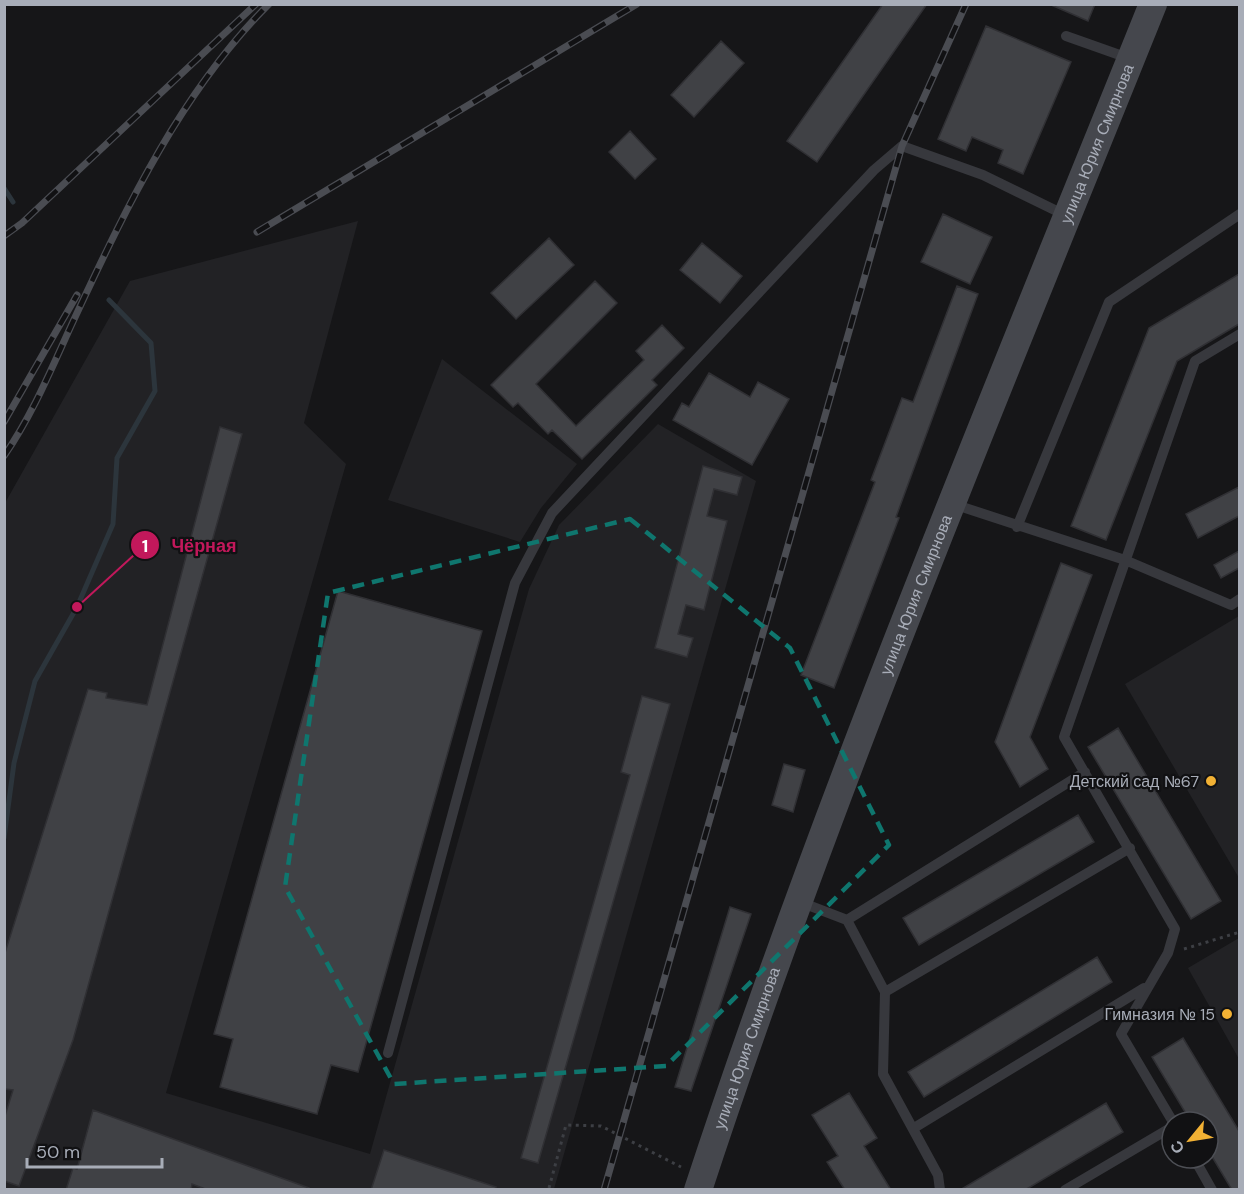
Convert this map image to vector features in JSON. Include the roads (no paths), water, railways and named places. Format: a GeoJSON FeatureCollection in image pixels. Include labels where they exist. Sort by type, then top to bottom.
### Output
{"type":"FeatureCollection","features":[{"type":"Feature","properties":{"kind":"main road","name":"улица Юрия Смирнова"},"geometry":{"type":"LineString","coordinates":[[700,1183],[797,901],[952,504],[1153,4]]}},
{"type":"Feature","properties":{"kind":"lane"},"geometry":{"type":"LineString","coordinates":[[1066,36],[1131,59]]}},
{"type":"Feature","properties":{"kind":"lane"},"geometry":{"type":"LineString","coordinates":[[388,1053],[515,583],[552,513],[874,170],[902,146],[983,175],[1067,217]]}},
{"type":"Feature","properties":{"kind":"lane"},"geometry":{"type":"LineString","coordinates":[[1017,527],[1109,303],[1239,214]]}},
{"type":"Feature","properties":{"kind":"lane"},"geometry":{"type":"LineString","coordinates":[[1166,1110],[1122,1034],[1146,987],[1168,953],[1175,929],[1064,737],[1195,361],[1239,334]]}},
{"type":"Feature","properties":{"kind":"lane"},"geometry":{"type":"LineString","coordinates":[[952,504],[1017,527],[1125,560],[1231,605],[1239,599]]}},
{"type":"Feature","properties":{"kind":"lane"},"geometry":{"type":"LineString","coordinates":[[847,920],[1085,772]]}},
{"type":"Feature","properties":{"kind":"lane"},"geometry":{"type":"LineString","coordinates":[[885,992],[1130,848]]}},
{"type":"Feature","properties":{"kind":"lane"},"geometry":{"type":"LineString","coordinates":[[797,901],[847,920],[885,992],[883,1074],[938,1175],[940,1190]]}},
{"type":"Feature","properties":{"kind":"lane"},"geometry":{"type":"LineString","coordinates":[[914,1128],[1146,987]]}},
{"type":"Feature","properties":{"kind":"lane"},"geometry":{"type":"LineString","coordinates":[[1065,1190],[1160,1134]]}},
{"type":"Feature","properties":{"kind":"lane"},"geometry":{"type":"LineString","coordinates":[[1201,1170],[1212,1190]]}},
{"type":"Feature","properties":{"kind":"waterway"},"geometry":{"type":"LineString","coordinates":[[4,188],[13,202]]}},
{"type":"Feature","properties":{"kind":"waterway"},"geometry":{"type":"LineString","coordinates":[[4,838],[14,763],[35,681],[77,607],[113,524],[117,458],[155,391],[151,343],[109,300]]}},
{"type":"Feature","properties":{"kind":"railway"},"geometry":{"type":"LineString","coordinates":[[4,236],[22,223],[256,4]]}},
{"type":"Feature","properties":{"kind":"railway"},"geometry":{"type":"LineString","coordinates":[[4,456],[35,404],[116,231],[160,150],[183,111],[209,74],[269,4]]}},
{"type":"Feature","properties":{"kind":"railway"},"geometry":{"type":"LineString","coordinates":[[257,232],[637,4]]}},
{"type":"Feature","properties":{"kind":"railway"},"geometry":{"type":"LineString","coordinates":[[604,1190],[902,146],[966,4]]}},
{"type":"Feature","properties":{"kind":"railway"},"geometry":{"type":"LineString","coordinates":[[4,422],[77,295]]}},
{"type":"Feature","properties":{"kind":"place","name":"Чёрная"},"geometry":{"type":"Point","coordinates":[77,607]}},
{"type":"Feature","properties":{"kind":"place","name":"Детский сад №67"},"geometry":{"type":"Point","coordinates":[1211,781]}},
{"type":"Feature","properties":{"kind":"place","name":"Гимназия № 15"},"geometry":{"type":"Point","coordinates":[1227,1014]}}]}
